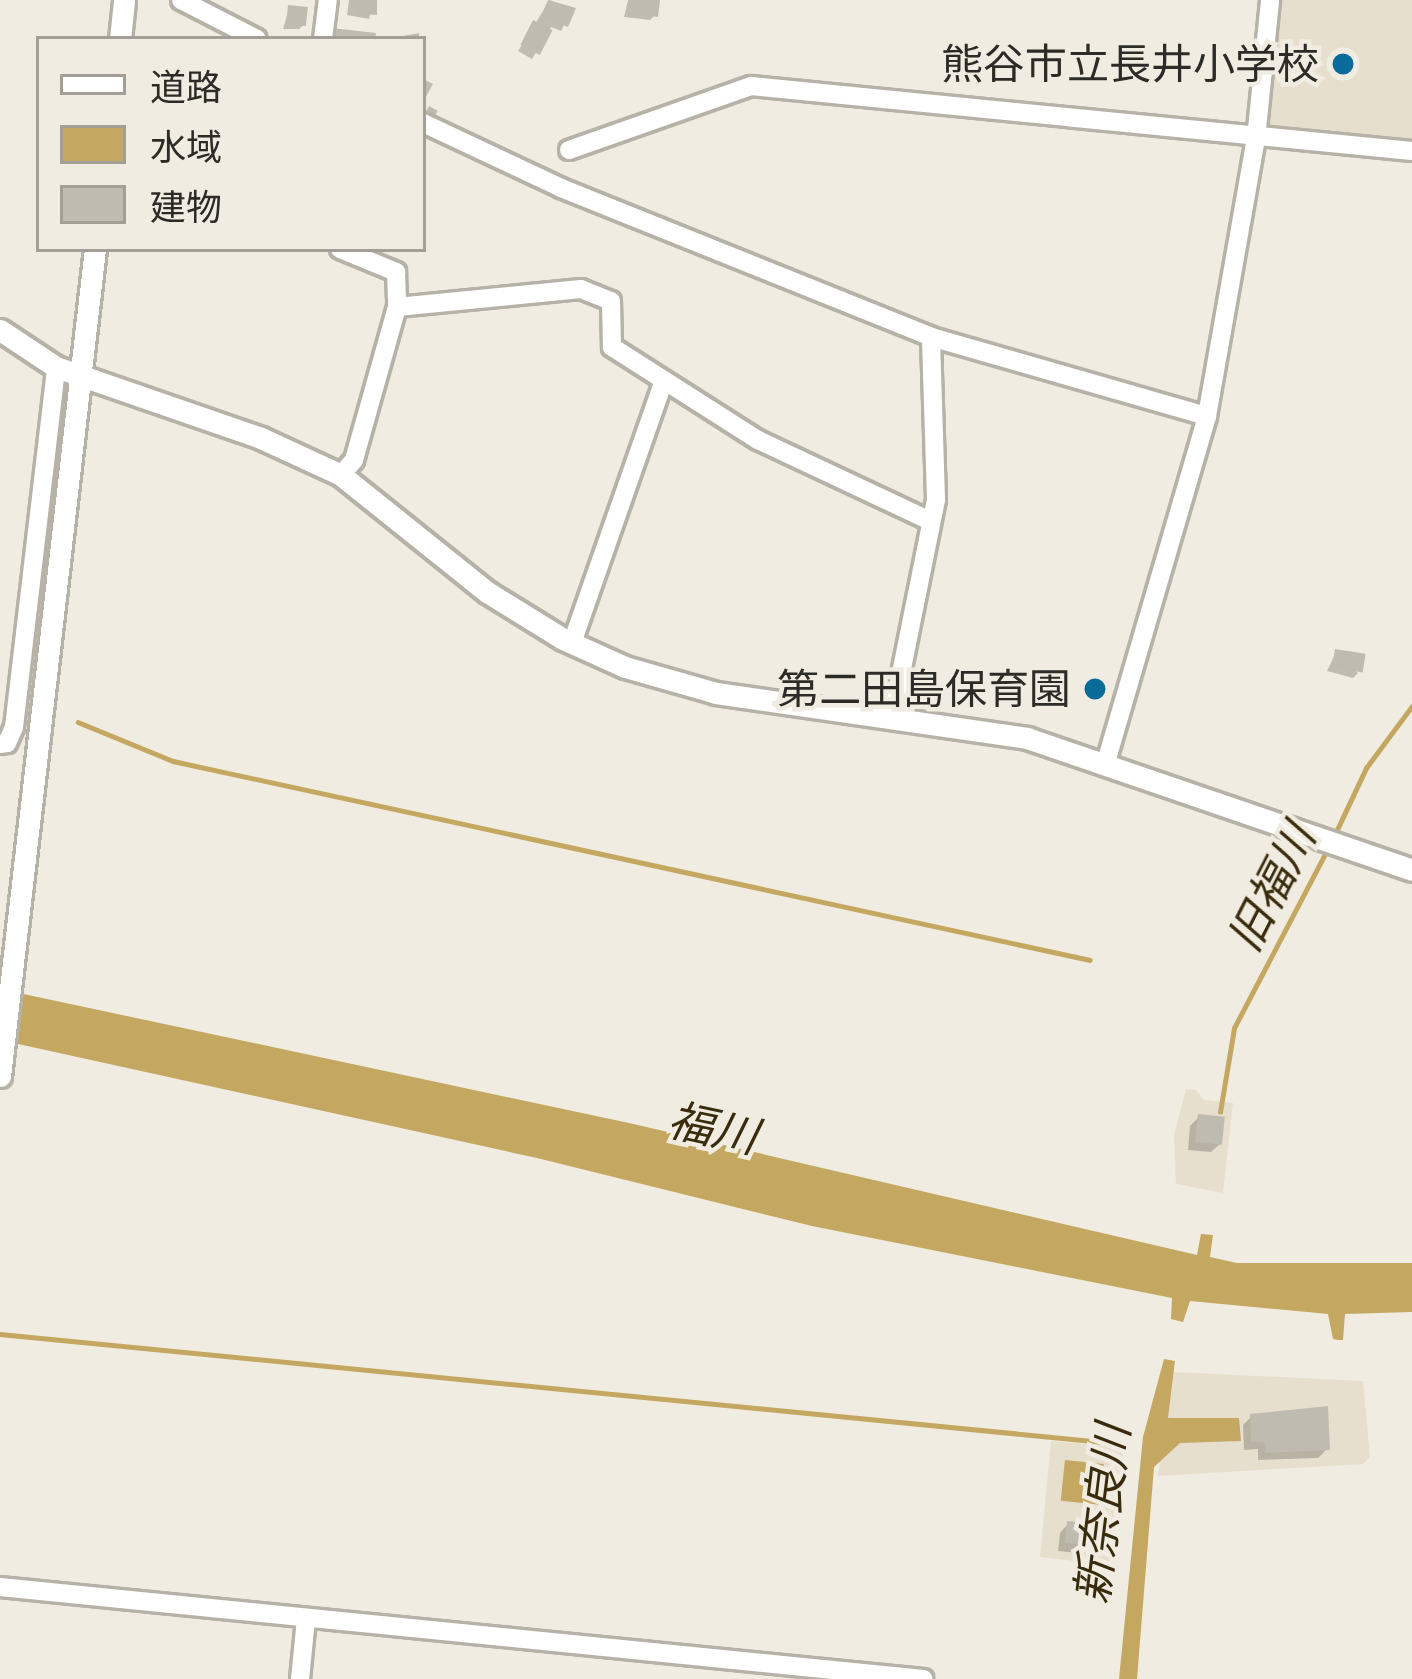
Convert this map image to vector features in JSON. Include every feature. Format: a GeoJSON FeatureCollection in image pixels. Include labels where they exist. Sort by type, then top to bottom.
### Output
{"type":"FeatureCollection","features":[{"type":"Feature","properties":{"kind":"street"},"geometry":{"type":"LineString","coordinates":[[120,36],[124,0]]}},
{"type":"Feature","properties":{"kind":"street"},"geometry":{"type":"LineString","coordinates":[[181,0],[251,36]]}},
{"type":"Feature","properties":{"kind":"street"},"geometry":{"type":"LineString","coordinates":[[323,36],[328,0]]}},
{"type":"Feature","properties":{"kind":"street"},"geometry":{"type":"LineString","coordinates":[[1106,762],[1207,416],[1256,139],[1270,0]]}},
{"type":"Feature","properties":{"kind":"street"},"geometry":{"type":"LineString","coordinates":[[569,150],[751,86],[1412,151]]}},
{"type":"Feature","properties":{"kind":"street"},"geometry":{"type":"LineString","coordinates":[[426,124],[561,188],[931,337],[1207,416]]}},
{"type":"Feature","properties":{"kind":"street"},"geometry":{"type":"LineString","coordinates":[[0,1076],[94,252]]}},
{"type":"Feature","properties":{"kind":"street"},"geometry":{"type":"LineString","coordinates":[[341,475],[354,460],[397,307],[396,272],[347,252]]}},
{"type":"Feature","properties":{"kind":"street"},"geometry":{"type":"LineString","coordinates":[[397,307],[581,290],[610,301],[612,347],[814,470],[930,521]]}},
{"type":"Feature","properties":{"kind":"street"},"geometry":{"type":"LineString","coordinates":[[0,330],[56,367],[260,438],[341,475],[487,592],[572,643],[625,667],[716,693],[1027,739],[1106,762],[1412,871]]}},
{"type":"Feature","properties":{"kind":"street"},"geometry":{"type":"LineString","coordinates":[[892,718],[938,472],[931,337]]}},
{"type":"Feature","properties":{"kind":"street"},"geometry":{"type":"LineString","coordinates":[[0,744],[7,743],[14,728],[56,367]]}},
{"type":"Feature","properties":{"kind":"street"},"geometry":{"type":"LineString","coordinates":[[572,643],[664,381]]}},
{"type":"Feature","properties":{"kind":"street"},"geometry":{"type":"LineString","coordinates":[[0,1587],[730,1670],[923,1679]]}},
{"type":"Feature","properties":{"kind":"street"},"geometry":{"type":"LineString","coordinates":[[300,1679],[306,1619]]}},
{"type":"Feature","properties":{"kind":"shaded area","name":"熊谷市立長井小学校"},"geometry":{"type":"Polygon","coordinates":[[[1279,0],[1412,0],[1412,146],[1267,129],[1279,0]]]}},
{"type":"Feature","properties":{"kind":"shaded area"},"geometry":{"type":"Polygon","coordinates":[[[1186,1089],[1196,1090],[1204,1100],[1233,1103],[1223,1193],[1176,1184],[1174,1135],[1186,1089]]]}},
{"type":"Feature","properties":{"kind":"shaded area"},"geometry":{"type":"Polygon","coordinates":[[[1172,1372],[1363,1381],[1370,1457],[1363,1464],[1158,1476],[1172,1372]]]}},
{"type":"Feature","properties":{"kind":"shaded area"},"geometry":{"type":"Polygon","coordinates":[[[1051,1441],[1118,1447],[1123,1453],[1110,1565],[1040,1557],[1051,1441]]]}},
{"type":"Feature","properties":{"kind":"water"},"geometry":{"type":"Polygon","coordinates":[[[0,989],[629,1123],[1197,1255],[1201,1234],[1213,1235],[1210,1257],[1237,1263],[1412,1263],[1412,1312],[1345,1314],[1343,1340],[1333,1339],[1328,1314],[1190,1301],[1183,1322],[1171,1319],[1172,1298],[812,1226],[537,1158],[0,1040],[0,989]]]}},
{"type":"Feature","properties":{"kind":"water"},"geometry":{"type":"Polygon","coordinates":[[[1164,1359],[1175,1361],[1168,1418],[1239,1418],[1241,1441],[1180,1443],[1154,1467],[1137,1679],[1119,1679],[1143,1437],[1164,1359]]]}},
{"type":"Feature","properties":{"kind":"water"},"geometry":{"type":"Polygon","coordinates":[[[1065,1460],[1104,1464],[1100,1505],[1061,1501],[1065,1460]]]}},
{"type":"Feature","properties":{"kind":"building"},"geometry":{"type":"Polygon","coordinates":[[[351,0],[377,0],[377,15],[356,14],[351,0]]]}},
{"type":"Feature","properties":{"kind":"building"},"geometry":{"type":"Polygon","coordinates":[[[548,0],[576,8],[568,27],[541,16],[548,0]]]}},
{"type":"Feature","properties":{"kind":"building"},"geometry":{"type":"Polygon","coordinates":[[[629,0],[660,0],[658,17],[627,13],[629,0]]]}},
{"type":"Feature","properties":{"kind":"building"},"geometry":{"type":"Polygon","coordinates":[[[288,5],[308,7],[306,26],[286,24],[288,5]]]}},
{"type":"Feature","properties":{"kind":"building"},"geometry":{"type":"Polygon","coordinates":[[[533,20],[553,30],[540,55],[520,45],[533,20]]]}},
{"type":"Feature","properties":{"kind":"building"},"geometry":{"type":"Polygon","coordinates":[[[332,28],[376,33],[376,36],[331,36],[332,28]]]}},
{"type":"Feature","properties":{"kind":"building"},"geometry":{"type":"Polygon","coordinates":[[[1335,649],[1366,654],[1363,673],[1332,668],[1335,649]]]}},
{"type":"Feature","properties":{"kind":"building"},"geometry":{"type":"Polygon","coordinates":[[[1198,1114],[1225,1117],[1222,1145],[1195,1142],[1198,1114]]]}},
{"type":"Feature","properties":{"kind":"building"},"geometry":{"type":"Polygon","coordinates":[[[1328,1406],[1330,1450],[1266,1453],[1265,1442],[1251,1442],[1250,1414],[1328,1406]]]}},
{"type":"Feature","properties":{"kind":"building"},"geometry":{"type":"Polygon","coordinates":[[[1067,1521],[1091,1523],[1089,1545],[1065,1543],[1067,1521]]]}},
{"type":"Feature","properties":{"kind":"waterway","name":"旧福川"},"geometry":{"type":"LineString","coordinates":[[1335,834],[1366,768],[1412,706]]}},
{"type":"Feature","properties":{"kind":"waterway"},"geometry":{"type":"LineString","coordinates":[[78,722],[173,761],[1090,960]]}},
{"type":"Feature","properties":{"kind":"waterway","name":"旧福川"},"geometry":{"type":"LineString","coordinates":[[1220,1112],[1234,1028],[1327,850]]}},
{"type":"Feature","properties":{"kind":"waterway","name":"新奈良川"},"geometry":{"type":"LineString","coordinates":[[0,1334],[1123,1444]]}},
{"type":"Feature","properties":{"kind":"place","name":"熊谷市立長井小学校"},"geometry":{"type":"Point","coordinates":[1343,64]}},
{"type":"Feature","properties":{"kind":"place","name":"第二田島保育園"},"geometry":{"type":"Point","coordinates":[1095,689]}},
{"type":"Feature","properties":{"kind":"water label","name":"福川"},"geometry":{"type":"Point","coordinates":[713,1129]}}]}
